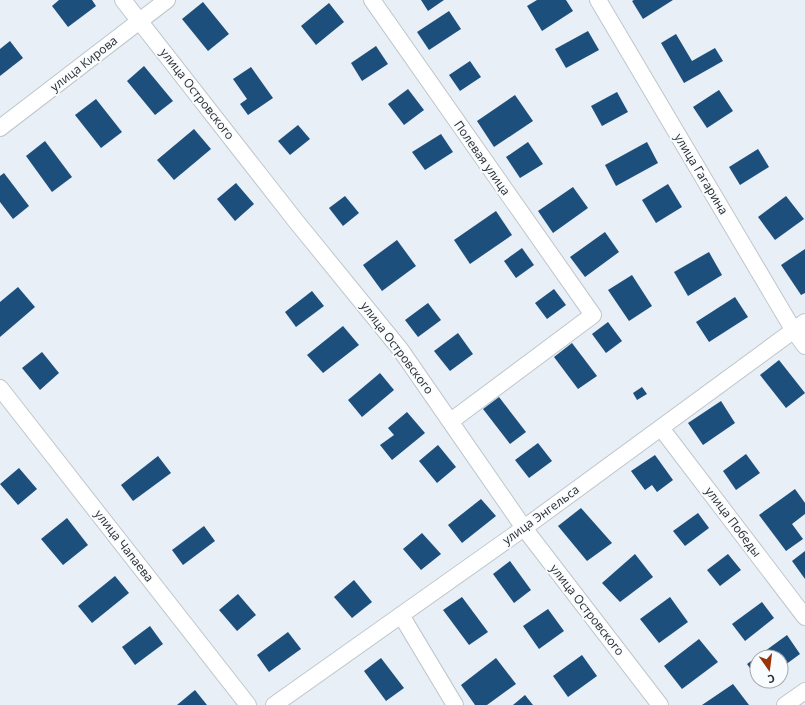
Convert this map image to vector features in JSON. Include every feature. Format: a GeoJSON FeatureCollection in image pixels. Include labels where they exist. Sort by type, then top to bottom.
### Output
{"type":"FeatureCollection","features":[{"type":"Feature","properties":{"kind":"street","name":"улица Островского"},"geometry":{"type":"LineString","coordinates":[[123,0],[295,220],[400,348],[524,528],[660,705]]}},
{"type":"Feature","properties":{"kind":"street","name":"улица Кирова"},"geometry":{"type":"LineString","coordinates":[[1,125],[167,0]]}},
{"type":"Feature","properties":{"kind":"street","name":"Полевая улица"},"geometry":{"type":"LineString","coordinates":[[372,0],[593,315],[450,421]]}},
{"type":"Feature","properties":{"kind":"street","name":"улица Гагарина"},"geometry":{"type":"LineString","coordinates":[[598,0],[800,327],[805,346]]}},
{"type":"Feature","properties":{"kind":"street","name":"улица Энгельса"},"geometry":{"type":"LineString","coordinates":[[274,705],[524,528],[800,327]]}},
{"type":"Feature","properties":{"kind":"street","name":"улица Чапаева"},"geometry":{"type":"LineString","coordinates":[[0,388],[248,705]]}},
{"type":"Feature","properties":{"kind":"street","name":"улица Победы"},"geometry":{"type":"LineString","coordinates":[[661,428],[805,617]]}},
{"type":"Feature","properties":{"kind":"street"},"geometry":{"type":"LineString","coordinates":[[401,615],[455,705]]}},
{"type":"Feature","properties":{"kind":"street"},"geometry":{"type":"LineString","coordinates":[[785,705],[805,690]]}},
{"type":"Feature","properties":{"kind":"building"},"geometry":{"type":"Polygon","coordinates":[[[59,0],[92,0],[96,6],[68,27],[52,6],[59,0]]]}},
{"type":"Feature","properties":{"kind":"building"},"geometry":{"type":"Polygon","coordinates":[[[421,0],[444,0],[428,11],[421,0]]]}},
{"type":"Feature","properties":{"kind":"building"},"geometry":{"type":"Polygon","coordinates":[[[537,0],[566,0],[573,11],[542,31],[527,6],[537,0]]]}},
{"type":"Feature","properties":{"kind":"building"},"geometry":{"type":"Polygon","coordinates":[[[673,0],[643,19],[632,1],[673,0]]]}},
{"type":"Feature","properties":{"kind":"building"},"geometry":{"type":"Polygon","coordinates":[[[203,2],[229,34],[208,51],[182,19],[203,2]]]}},
{"type":"Feature","properties":{"kind":"building"},"geometry":{"type":"Polygon","coordinates":[[[329,3],[344,22],[316,45],[301,26],[329,3]]]}},
{"type":"Feature","properties":{"kind":"building"},"geometry":{"type":"Polygon","coordinates":[[[449,11],[461,29],[429,50],[417,32],[449,11]]]}},
{"type":"Feature","properties":{"kind":"building"},"geometry":{"type":"Polygon","coordinates":[[[588,31],[599,50],[566,68],[555,49],[588,31]]]}},
{"type":"Feature","properties":{"kind":"building"},"geometry":{"type":"Polygon","coordinates":[[[676,34],[692,61],[715,48],[723,61],[684,83],[661,43],[676,34]]]}},
{"type":"Feature","properties":{"kind":"building"},"geometry":{"type":"Polygon","coordinates":[[[10,41],[23,58],[0,76],[0,49],[10,41]]]}},
{"type":"Feature","properties":{"kind":"building"},"geometry":{"type":"Polygon","coordinates":[[[376,46],[388,64],[362,81],[351,63],[376,46]]]}},
{"type":"Feature","properties":{"kind":"building"},"geometry":{"type":"Polygon","coordinates":[[[470,61],[481,77],[460,91],[449,75],[470,61]]]}},
{"type":"Feature","properties":{"kind":"building"},"geometry":{"type":"Polygon","coordinates":[[[144,66],[173,101],[155,115],[127,81],[144,66]]]}},
{"type":"Feature","properties":{"kind":"building"},"geometry":{"type":"Polygon","coordinates":[[[251,67],[273,98],[248,115],[240,104],[247,99],[233,79],[251,67]]]}},
{"type":"Feature","properties":{"kind":"building"},"geometry":{"type":"Polygon","coordinates":[[[408,89],[424,110],[404,125],[388,104],[408,89]]]}},
{"type":"Feature","properties":{"kind":"building"},"geometry":{"type":"Polygon","coordinates":[[[719,90],[733,111],[707,128],[693,107],[719,90]]]}},
{"type":"Feature","properties":{"kind":"building"},"geometry":{"type":"Polygon","coordinates":[[[617,92],[628,112],[602,126],[591,106],[617,92]]]}},
{"type":"Feature","properties":{"kind":"building"},"geometry":{"type":"Polygon","coordinates":[[[515,95],[533,121],[494,147],[477,121],[515,95]]]}},
{"type":"Feature","properties":{"kind":"building"},"geometry":{"type":"Polygon","coordinates":[[[96,99],[122,132],[101,148],[75,115],[96,99]]]}},
{"type":"Feature","properties":{"kind":"building"},"geometry":{"type":"Polygon","coordinates":[[[298,125],[310,139],[290,155],[278,141],[298,125]]]}},
{"type":"Feature","properties":{"kind":"building"},"geometry":{"type":"Polygon","coordinates":[[[194,129],[211,149],[174,180],[157,160],[194,129]]]}},
{"type":"Feature","properties":{"kind":"building"},"geometry":{"type":"Polygon","coordinates":[[[441,134],[453,152],[425,170],[412,152],[441,134]]]}},
{"type":"Feature","properties":{"kind":"building"},"geometry":{"type":"Polygon","coordinates":[[[45,141],[72,177],[52,192],[26,156],[45,141]]]}},
{"type":"Feature","properties":{"kind":"building"},"geometry":{"type":"Polygon","coordinates":[[[528,142],[543,164],[520,178],[506,157],[528,142]]]}},
{"type":"Feature","properties":{"kind":"building"},"geometry":{"type":"Polygon","coordinates":[[[647,142],[658,163],[616,186],[605,165],[647,142]]]}},
{"type":"Feature","properties":{"kind":"building"},"geometry":{"type":"Polygon","coordinates":[[[758,149],[769,167],[740,185],[729,167],[758,149]]]}},
{"type":"Feature","properties":{"kind":"building"},"geometry":{"type":"Polygon","coordinates":[[[4,173],[29,206],[13,219],[0,202],[0,176],[4,173]]]}},
{"type":"Feature","properties":{"kind":"building"},"geometry":{"type":"Polygon","coordinates":[[[236,183],[254,204],[235,221],[217,199],[236,183]]]}},
{"type":"Feature","properties":{"kind":"building"},"geometry":{"type":"Polygon","coordinates":[[[668,184],[682,207],[656,223],[642,200],[668,184]]]}},
{"type":"Feature","properties":{"kind":"building"},"geometry":{"type":"Polygon","coordinates":[[[573,187],[588,208],[553,233],[538,211],[573,187]]]}},
{"type":"Feature","properties":{"kind":"building"},"geometry":{"type":"Polygon","coordinates":[[[345,196],[359,213],[343,226],[329,208],[345,196]]]}},
{"type":"Feature","properties":{"kind":"building"},"geometry":{"type":"Polygon","coordinates":[[[786,196],[804,219],[775,240],[758,217],[786,196]]]}},
{"type":"Feature","properties":{"kind":"building"},"geometry":{"type":"Polygon","coordinates":[[[496,211],[512,235],[470,264],[454,240],[496,211]]]}},
{"type":"Feature","properties":{"kind":"building"},"geometry":{"type":"Polygon","coordinates":[[[605,232],[619,252],[585,277],[570,257],[605,232]]]}},
{"type":"Feature","properties":{"kind":"building"},"geometry":{"type":"Polygon","coordinates":[[[397,240],[416,266],[382,291],[363,265],[397,240]]]}},
{"type":"Feature","properties":{"kind":"building"},"geometry":{"type":"Polygon","coordinates":[[[522,248],[534,265],[516,278],[504,261],[522,248]]]}},
{"type":"Feature","properties":{"kind":"building"},"geometry":{"type":"Polygon","coordinates":[[[805,249],[805,293],[801,295],[781,265],[805,249]]]}},
{"type":"Feature","properties":{"kind":"building"},"geometry":{"type":"Polygon","coordinates":[[[709,252],[722,275],[688,296],[674,272],[709,252]]]}},
{"type":"Feature","properties":{"kind":"building"},"geometry":{"type":"Polygon","coordinates":[[[632,275],[652,306],[629,321],[608,290],[632,275]]]}},
{"type":"Feature","properties":{"kind":"building"},"geometry":{"type":"Polygon","coordinates":[[[18,287],[35,307],[0,337],[0,302],[18,287]]]}},
{"type":"Feature","properties":{"kind":"building"},"geometry":{"type":"Polygon","coordinates":[[[554,289],[566,305],[547,319],[535,303],[554,289]]]}},
{"type":"Feature","properties":{"kind":"building"},"geometry":{"type":"Polygon","coordinates":[[[312,291],[324,306],[296,327],[285,312],[312,291]]]}},
{"type":"Feature","properties":{"kind":"building"},"geometry":{"type":"Polygon","coordinates":[[[735,297],[748,317],[709,342],[696,322],[735,297]]]}},
{"type":"Feature","properties":{"kind":"building"},"geometry":{"type":"Polygon","coordinates":[[[428,303],[441,320],[418,337],[405,320],[428,303]]]}},
{"type":"Feature","properties":{"kind":"building"},"geometry":{"type":"Polygon","coordinates":[[[608,322],[622,341],[606,353],[592,334],[608,322]]]}},
{"type":"Feature","properties":{"kind":"building"},"geometry":{"type":"Polygon","coordinates":[[[343,326],[359,345],[323,373],[307,355],[343,326]]]}},
{"type":"Feature","properties":{"kind":"building"},"geometry":{"type":"Polygon","coordinates":[[[458,333],[473,354],[450,371],[434,351],[458,333]]]}},
{"type":"Feature","properties":{"kind":"building"},"geometry":{"type":"Polygon","coordinates":[[[572,343],[597,376],[578,389],[554,357],[572,343]]]}},
{"type":"Feature","properties":{"kind":"building"},"geometry":{"type":"Polygon","coordinates":[[[42,352],[59,373],[40,390],[22,368],[42,352]]]}},
{"type":"Feature","properties":{"kind":"building"},"geometry":{"type":"Polygon","coordinates":[[[779,360],[805,393],[786,408],[760,375],[779,360]]]}},
{"type":"Feature","properties":{"kind":"building"},"geometry":{"type":"Polygon","coordinates":[[[380,373],[394,390],[362,417],[348,400],[380,373]]]}},
{"type":"Feature","properties":{"kind":"building"},"geometry":{"type":"Polygon","coordinates":[[[642,387],[647,394],[637,400],[633,393],[642,387]]]}},
{"type":"Feature","properties":{"kind":"building"},"geometry":{"type":"Polygon","coordinates":[[[499,397],[526,432],[510,444],[483,409],[499,397]]]}},
{"type":"Feature","properties":{"kind":"building"},"geometry":{"type":"Polygon","coordinates":[[[721,401],[735,423],[703,445],[688,423],[721,401]]]}},
{"type":"Feature","properties":{"kind":"building"},"geometry":{"type":"Polygon","coordinates":[[[407,412],[425,433],[392,460],[380,445],[394,435],[388,428],[407,412]]]}},
{"type":"Feature","properties":{"kind":"building"},"geometry":{"type":"Polygon","coordinates":[[[538,443],[552,461],[529,478],[515,460],[538,443]]]}},
{"type":"Feature","properties":{"kind":"building"},"geometry":{"type":"Polygon","coordinates":[[[438,445],[456,467],[437,483],[419,461],[438,445]]]}},
{"type":"Feature","properties":{"kind":"building"},"geometry":{"type":"Polygon","coordinates":[[[746,454],[760,473],[736,490],[723,471],[746,454]]]}},
{"type":"Feature","properties":{"kind":"building"},"geometry":{"type":"Polygon","coordinates":[[[655,455],[673,480],[657,492],[652,485],[645,490],[631,471],[655,455]]]}},
{"type":"Feature","properties":{"kind":"building"},"geometry":{"type":"Polygon","coordinates":[[[158,456],[171,473],[133,501],[121,485],[158,456]]]}},
{"type":"Feature","properties":{"kind":"building"},"geometry":{"type":"Polygon","coordinates":[[[19,468],[37,489],[18,505],[0,484],[19,468]]]}},
{"type":"Feature","properties":{"kind":"building"},"geometry":{"type":"Polygon","coordinates":[[[795,489],[805,503],[805,514],[792,524],[803,539],[786,551],[759,515],[795,489]]]}},
{"type":"Feature","properties":{"kind":"building"},"geometry":{"type":"Polygon","coordinates":[[[481,499],[496,516],[462,543],[448,525],[481,499]]]}},
{"type":"Feature","properties":{"kind":"building"},"geometry":{"type":"Polygon","coordinates":[[[581,508],[612,543],[587,561],[558,526],[581,508]]]}},
{"type":"Feature","properties":{"kind":"building"},"geometry":{"type":"Polygon","coordinates":[[[698,513],[709,528],[685,546],[673,531],[698,513]]]}},
{"type":"Feature","properties":{"kind":"building"},"geometry":{"type":"Polygon","coordinates":[[[67,518],[88,545],[63,565],[41,539],[67,518]]]}},
{"type":"Feature","properties":{"kind":"building"},"geometry":{"type":"Polygon","coordinates":[[[204,526],[215,541],[183,565],[172,550],[204,526]]]}},
{"type":"Feature","properties":{"kind":"building"},"geometry":{"type":"Polygon","coordinates":[[[422,533],[441,554],[421,570],[403,549],[422,533]]]}},
{"type":"Feature","properties":{"kind":"building"},"geometry":{"type":"Polygon","coordinates":[[[805,551],[805,579],[792,561],[805,551]]]}},
{"type":"Feature","properties":{"kind":"building"},"geometry":{"type":"Polygon","coordinates":[[[635,554],[653,577],[620,602],[602,583],[635,554]]]}},
{"type":"Feature","properties":{"kind":"building"},"geometry":{"type":"Polygon","coordinates":[[[728,554],[741,570],[720,586],[707,570],[728,554]]]}},
{"type":"Feature","properties":{"kind":"building"},"geometry":{"type":"Polygon","coordinates":[[[510,561],[531,590],[514,603],[493,574],[510,561]]]}},
{"type":"Feature","properties":{"kind":"building"},"geometry":{"type":"Polygon","coordinates":[[[115,576],[129,593],[92,623],[78,606],[115,576]]]}},
{"type":"Feature","properties":{"kind":"building"},"geometry":{"type":"Polygon","coordinates":[[[354,580],[372,602],[352,618],[334,597],[354,580]]]}},
{"type":"Feature","properties":{"kind":"building"},"geometry":{"type":"Polygon","coordinates":[[[238,594],[256,615],[237,631],[219,610],[238,594]]]}},
{"type":"Feature","properties":{"kind":"building"},"geometry":{"type":"Polygon","coordinates":[[[462,597],[488,632],[469,645],[443,610],[462,597]]]}},
{"type":"Feature","properties":{"kind":"building"},"geometry":{"type":"Polygon","coordinates":[[[670,597],[688,622],[659,643],[640,619],[670,597]]]}},
{"type":"Feature","properties":{"kind":"building"},"geometry":{"type":"Polygon","coordinates":[[[762,602],[774,618],[745,641],[732,624],[762,602]]]}},
{"type":"Feature","properties":{"kind":"building"},"geometry":{"type":"Polygon","coordinates":[[[548,609],[564,631],[539,649],[523,626],[548,609]]]}},
{"type":"Feature","properties":{"kind":"building"},"geometry":{"type":"Polygon","coordinates":[[[150,626],[163,644],[135,665],[122,647],[150,626]]]}},
{"type":"Feature","properties":{"kind":"building"},"geometry":{"type":"Polygon","coordinates":[[[288,632],[301,649],[269,672],[257,655],[288,632]]]}},
{"type":"Feature","properties":{"kind":"building"},"geometry":{"type":"Polygon","coordinates":[[[787,635],[800,654],[789,662],[789,649],[768,649],[787,635]]]}},
{"type":"Feature","properties":{"kind":"building"},"geometry":{"type":"Polygon","coordinates":[[[699,639],[718,662],[682,689],[664,666],[699,639]]]}},
{"type":"Feature","properties":{"kind":"building"},"geometry":{"type":"Polygon","coordinates":[[[582,655],[597,676],[568,697],[553,676],[582,655]]]}},
{"type":"Feature","properties":{"kind":"building"},"geometry":{"type":"Polygon","coordinates":[[[381,658],[404,688],[386,701],[364,671],[381,658]]]}},
{"type":"Feature","properties":{"kind":"building"},"geometry":{"type":"Polygon","coordinates":[[[496,658],[516,684],[487,705],[475,705],[461,685],[496,658]]]}},
{"type":"Feature","properties":{"kind":"building"},"geometry":{"type":"Polygon","coordinates":[[[733,684],[749,705],[702,705],[733,684]]]}},
{"type":"Feature","properties":{"kind":"building"},"geometry":{"type":"Polygon","coordinates":[[[195,690],[207,705],[177,705],[195,690]]]}},
{"type":"Feature","properties":{"kind":"building"},"geometry":{"type":"Polygon","coordinates":[[[525,695],[533,705],[513,705],[525,695]]]}}]}
